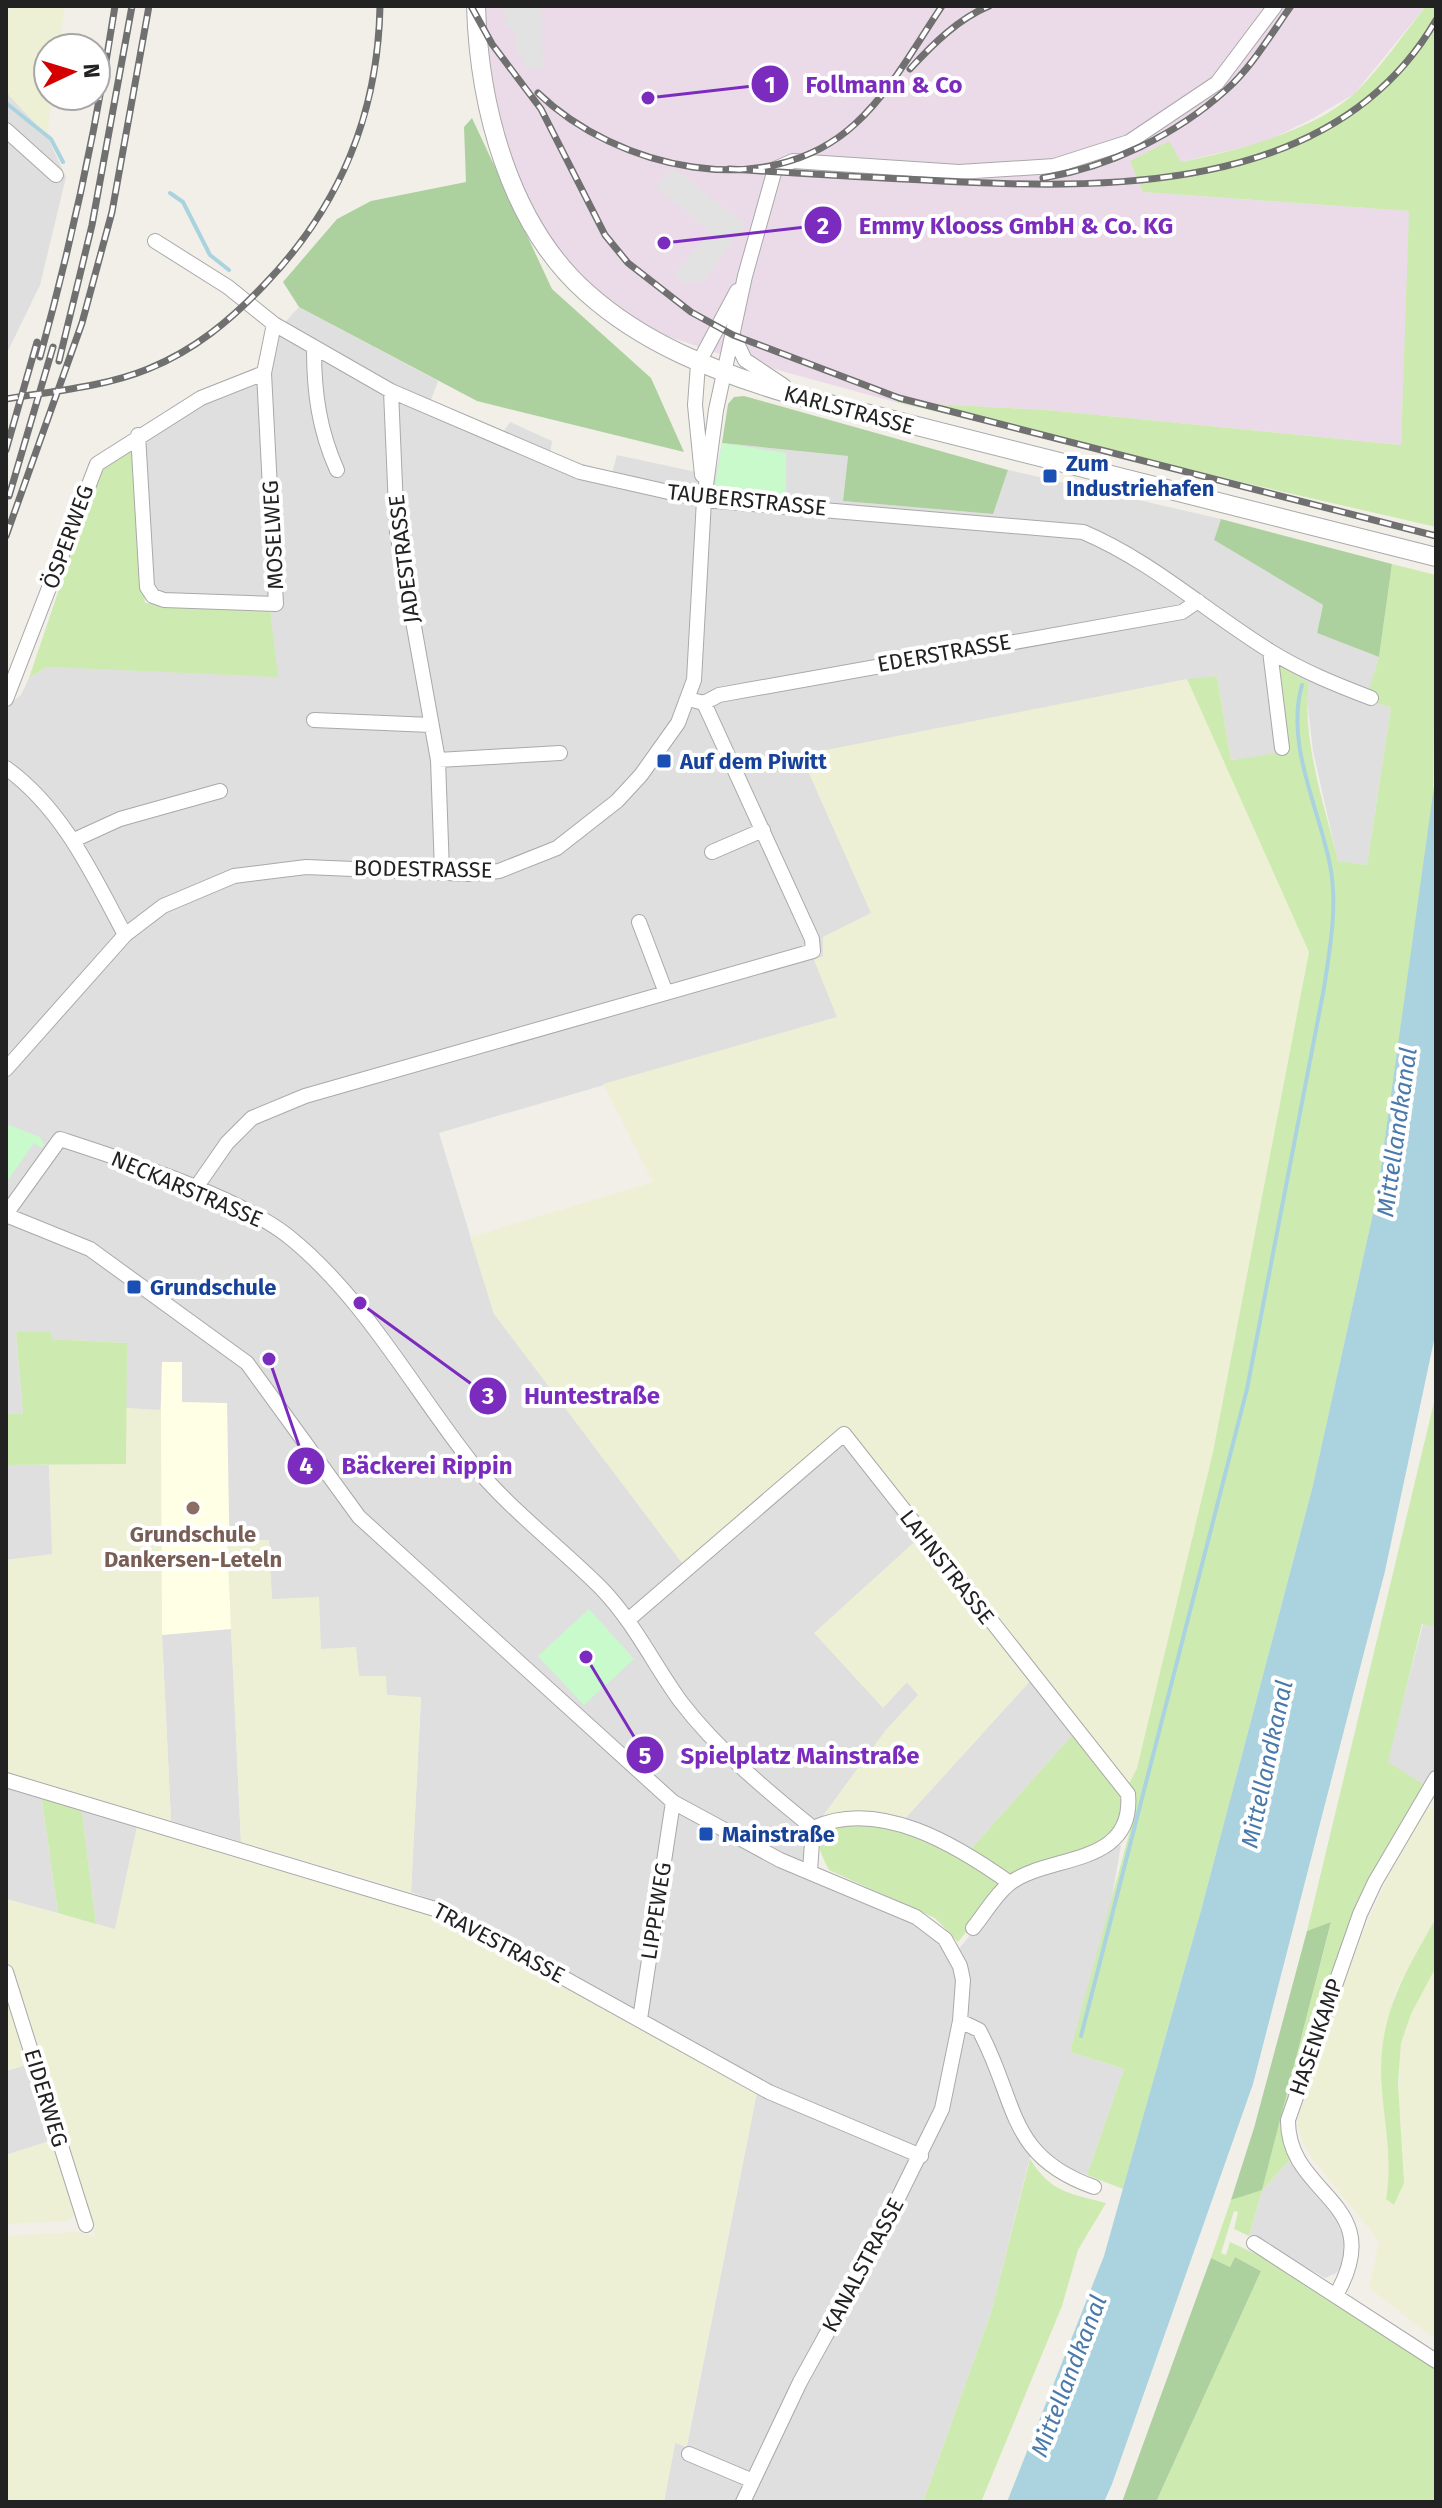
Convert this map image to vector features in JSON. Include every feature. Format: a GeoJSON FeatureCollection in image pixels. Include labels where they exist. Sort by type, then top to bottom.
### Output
{"type":"FeatureCollection","features":[{"type":"Feature","properties":{"kind":"street","name":"KARLSTRASSE"},"geometry":{"type":"LineString","coordinates":[[476,6],[486,99],[510,179],[533,223],[559,262],[586,293],[640,331],[698,364],[813,401],[1436,557]]}},
{"type":"Feature","properties":{"kind":"street"},"geometry":{"type":"LineString","coordinates":[[725,374],[745,276],[775,169],[793,161],[959,172],[1054,166],[1129,142],[1217,83],[1275,6]]}},
{"type":"Feature","properties":{"kind":"street"},"geometry":{"type":"LineString","coordinates":[[6,130],[56,175]]}},
{"type":"Feature","properties":{"kind":"street","name":"TAUBERSTRASSE"},"geometry":{"type":"LineString","coordinates":[[155,241],[228,287],[274,324],[391,391],[580,472],[704,500],[1070,529],[1104,541],[1270,651],[1371,698]]}},
{"type":"Feature","properties":{"kind":"street"},"geometry":{"type":"LineString","coordinates":[[698,364],[745,276]]}},
{"type":"Feature","properties":{"kind":"street","name":"MOSELWEG"},"geometry":{"type":"LineString","coordinates":[[138,435],[147,587],[153,596],[164,600],[276,604],[264,373],[274,324]]}},
{"type":"Feature","properties":{"kind":"street"},"geometry":{"type":"LineString","coordinates":[[733,335],[745,360],[768,378],[813,401]]}},
{"type":"Feature","properties":{"kind":"street"},"geometry":{"type":"LineString","coordinates":[[314,349],[314,386],[322,437],[337,470]]}},
{"type":"Feature","properties":{"kind":"street","name":"BODESTRASSE"},"geometry":{"type":"LineString","coordinates":[[698,364],[695,405],[704,500]]}},
{"type":"Feature","properties":{"kind":"street","name":"ÖSPERWEG"},"geometry":{"type":"LineString","coordinates":[[6,699],[90,477],[109,453],[138,435],[201,398],[264,373]]}},
{"type":"Feature","properties":{"kind":"street","name":"BODESTRASSE"},"geometry":{"type":"LineString","coordinates":[[6,1069],[125,935],[163,906],[234,876],[306,867],[471,874],[499,871],[557,848],[617,801],[664,747],[697,702],[694,680],[704,500],[716,410],[725,374]]}},
{"type":"Feature","properties":{"kind":"street","name":"JADESTRASSE"},"geometry":{"type":"LineString","coordinates":[[391,391],[397,532],[438,760],[442,871]]}},
{"type":"Feature","properties":{"kind":"street","name":"EDERSTRASSE"},"geometry":{"type":"LineString","coordinates":[[697,702],[719,695],[1182,612],[1198,601]]}},
{"type":"Feature","properties":{"kind":"street"},"geometry":{"type":"LineString","coordinates":[[1270,651],[1282,748]]}},
{"type":"Feature","properties":{"kind":"street"},"geometry":{"type":"LineString","coordinates":[[195,1189],[227,1143],[252,1118],[305,1096],[813,951],[812,939],[763,830],[697,702]]}},
{"type":"Feature","properties":{"kind":"street"},"geometry":{"type":"LineString","coordinates":[[314,720],[431,725]]}},
{"type":"Feature","properties":{"kind":"street"},"geometry":{"type":"LineString","coordinates":[[438,760],[560,753]]}},
{"type":"Feature","properties":{"kind":"street"},"geometry":{"type":"LineString","coordinates":[[6,768],[20,778],[74,840],[125,935]]}},
{"type":"Feature","properties":{"kind":"street"},"geometry":{"type":"LineString","coordinates":[[74,840],[120,819],[220,791]]}},
{"type":"Feature","properties":{"kind":"street"},"geometry":{"type":"LineString","coordinates":[[712,852],[763,830]]}},
{"type":"Feature","properties":{"kind":"street"},"geometry":{"type":"LineString","coordinates":[[639,922],[666,993]]}},
{"type":"Feature","properties":{"kind":"street","name":"NECKARSTRASSE"},"geometry":{"type":"LineString","coordinates":[[6,1214],[60,1139],[195,1189],[251,1214],[286,1234],[309,1255],[374,1331],[492,1487],[602,1589],[628,1620],[690,1713],[780,1801],[813,1828]]}},
{"type":"Feature","properties":{"kind":"street"},"geometry":{"type":"LineString","coordinates":[[6,1214],[90,1249],[247,1363],[359,1517],[673,1802],[780,1860],[916,1917],[945,1939],[960,1966],[960,2021],[979,2030],[1024,2138],[1039,2157],[1067,2177],[1094,2187]]}},
{"type":"Feature","properties":{"kind":"street","name":"LAHNSTRASSE"},"geometry":{"type":"LineString","coordinates":[[628,1620],[844,1434],[1128,1794],[1127,1818],[1112,1842],[1010,1883],[973,1928]]}},
{"type":"Feature","properties":{"kind":"street","name":"HASENKAMP"},"geometry":{"type":"LineString","coordinates":[[1336,2295],[1350,2267],[1352,2237],[1345,2220],[1298,2157],[1290,2140],[1288,2120],[1360,1914],[1375,1882],[1436,1778]]}},
{"type":"Feature","properties":{"kind":"street","name":"TRAVESTRASSE"},"geometry":{"type":"LineString","coordinates":[[6,1780],[445,1912],[769,2092],[921,2156]]}},
{"type":"Feature","properties":{"kind":"street","name":"LIPPEWEG"},"geometry":{"type":"LineString","coordinates":[[640,2019],[673,1802]]}},
{"type":"Feature","properties":{"kind":"street"},"geometry":{"type":"LineString","coordinates":[[810,1871],[813,1828],[847,1820],[895,1824],[968,1853],[1010,1883]]}},
{"type":"Feature","properties":{"kind":"street","name":"EIDERWEG"},"geometry":{"type":"LineString","coordinates":[[6,1972],[86,2225]]}},
{"type":"Feature","properties":{"kind":"street","name":"KANALSTRASSE"},"geometry":{"type":"LineString","coordinates":[[743,2502],[800,2382],[921,2156],[942,2109],[960,2021]]}},
{"type":"Feature","properties":{"kind":"street"},"geometry":{"type":"LineString","coordinates":[[1254,2243],[1436,2361]]}},
{"type":"Feature","properties":{"kind":"street"},"geometry":{"type":"LineString","coordinates":[[689,2454],[753,2481]]}},
{"type":"Feature","properties":{"kind":"shaded area"},"geometry":{"type":"Polygon","coordinates":[[[6,6],[65,6],[61,32],[32,32],[32,112],[50,112],[47,136],[6,92],[6,6]]]}},
{"type":"Feature","properties":{"kind":"shaded area"},"geometry":{"type":"Polygon","coordinates":[[[471,6],[1426,6],[1354,94],[1265,142],[1181,162],[1143,192],[1410,211],[1401,445],[1047,410],[895,402],[723,355],[649,330],[586,290],[547,240],[495,136],[471,6]]]}},
{"type":"Feature","properties":{"kind":"shaded area"},"geometry":{"type":"Polygon","coordinates":[[[504,6],[541,6],[543,68],[527,69],[517,52],[514,27],[506,27],[504,6]]]}},
{"type":"Feature","properties":{"kind":"shaded area"},"geometry":{"type":"Polygon","coordinates":[[[6,92],[47,136],[66,177],[40,285],[6,355],[6,92]]]}},
{"type":"Feature","properties":{"kind":"shaded area"},"geometry":{"type":"Polygon","coordinates":[[[673,168],[745,224],[703,282],[684,284],[674,275],[710,231],[656,187],[673,168]]]}},
{"type":"Feature","properties":{"kind":"shaded area"},"geometry":{"type":"Polygon","coordinates":[[[299,307],[438,381],[431,400],[502,434],[510,422],[552,441],[550,454],[612,473],[617,455],[715,476],[722,443],[848,456],[843,501],[992,514],[1008,470],[1221,519],[1214,540],[1323,605],[1317,633],[1379,657],[1366,700],[1391,707],[1367,865],[1338,862],[1313,751],[1307,700],[1309,683],[1284,753],[1231,760],[1217,676],[801,755],[872,914],[823,937],[838,1017],[439,1133],[494,1314],[849,1446],[921,1536],[883,1707],[907,1682],[919,1695],[886,1730],[820,1820],[804,1863],[932,1920],[958,1950],[1008,1888],[1121,1845],[1109,1915],[1070,2052],[1124,2069],[1087,2175],[1057,2164],[1034,2141],[991,2313],[923,2502],[664,2502],[675,2443],[687,2446],[759,2082],[463,1912],[411,1892],[421,1698],[387,1695],[321,1649],[272,1599],[268,1540],[227,1542],[241,1842],[171,1821],[162,1635],[161,1411],[125,1408],[127,1343],[51,1339],[51,1333],[16,1333],[23,1414],[6,1413],[6,707],[21,695],[29,678],[47,667],[277,676],[153,587],[144,439],[201,402],[269,376],[276,332],[299,307]]]}},
{"type":"Feature","properties":{"kind":"shaded area"},"geometry":{"type":"Polygon","coordinates":[[[1187,679],[1309,951],[1213,1452],[1137,1768],[1128,1786],[847,1427],[685,1567],[494,1314],[470,1237],[653,1182],[603,1084],[837,1017],[814,960],[823,956],[823,937],[871,913],[801,755],[1187,679]]]}},
{"type":"Feature","properties":{"kind":"shaded area","name":"Grundschule Dankersen-Leteln"},"geometry":{"type":"Polygon","coordinates":[[[162,1362],[182,1362],[182,1402],[227,1403],[231,1629],[162,1635],[159,1475],[162,1362]]]}},
{"type":"Feature","properties":{"kind":"shaded area"},"geometry":{"type":"Polygon","coordinates":[[[125,1408],[161,1410],[162,1635],[171,1821],[6,1774],[6,1560],[52,1554],[49,1465],[125,1464],[125,1408]]]}},
{"type":"Feature","properties":{"kind":"shaded area"},"geometry":{"type":"Polygon","coordinates":[[[6,1465],[49,1465],[53,1555],[6,1560],[6,1465]]]}},
{"type":"Feature","properties":{"kind":"shaded area"},"geometry":{"type":"Polygon","coordinates":[[[921,1536],[1031,1680],[900,1824],[820,1820],[886,1730],[918,1695],[907,1682],[883,1708],[814,1633],[921,1536]]]}},
{"type":"Feature","properties":{"kind":"shaded area"},"geometry":{"type":"Polygon","coordinates":[[[269,1540],[272,1599],[319,1597],[321,1649],[356,1647],[359,1676],[386,1676],[387,1695],[421,1697],[411,1892],[241,1842],[227,1541],[269,1540]]]}},
{"type":"Feature","properties":{"kind":"shaded area"},"geometry":{"type":"Polygon","coordinates":[[[1423,1624],[1436,1627],[1436,1793],[1387,1762],[1423,1624]]]}},
{"type":"Feature","properties":{"kind":"shaded area"},"geometry":{"type":"Polygon","coordinates":[[[1031,1680],[1074,1733],[970,1850],[900,1824],[1031,1680]]]}},
{"type":"Feature","properties":{"kind":"shaded area"},"geometry":{"type":"Polygon","coordinates":[[[6,1785],[41,1794],[58,1913],[6,1899],[6,1785]]]}},
{"type":"Feature","properties":{"kind":"shaded area"},"geometry":{"type":"Polygon","coordinates":[[[81,1805],[138,1822],[115,1930],[96,1924],[81,1805]]]}},
{"type":"Feature","properties":{"kind":"shaded area"},"geometry":{"type":"Polygon","coordinates":[[[1428,1806],[1436,1811],[1436,1918],[1394,1994],[1381,2069],[1390,2180],[1386,2198],[1393,2205],[1401,2043],[1411,2014],[1436,1967],[1436,2340],[1369,2288],[1379,2241],[1311,2157],[1302,2141],[1297,2121],[1325,2032],[1362,1935],[1391,1869],[1428,1806]]]}},
{"type":"Feature","properties":{"kind":"shaded area"},"geometry":{"type":"Polygon","coordinates":[[[138,1822],[460,1923],[757,2092],[686,2447],[675,2443],[664,2502],[6,2502],[6,2236],[77,2232],[95,2237],[6,1956],[6,1899],[115,1929],[138,1822]]]}},
{"type":"Feature","properties":{"kind":"shaded area"},"geometry":{"type":"Polygon","coordinates":[[[6,1991],[30,2064],[6,2071],[6,1991]]]}},
{"type":"Feature","properties":{"kind":"shaded area"},"geometry":{"type":"Polygon","coordinates":[[[30,2064],[53,2140],[6,2155],[6,2071],[30,2064]]]}},
{"type":"Feature","properties":{"kind":"shaded area"},"geometry":{"type":"Polygon","coordinates":[[[53,2140],[74,2214],[68,2221],[6,2224],[6,2155],[53,2140]]]}},
{"type":"Feature","properties":{"kind":"shaded area"},"geometry":{"type":"Polygon","coordinates":[[[1290,2160],[1334,2215],[1348,2248],[1346,2261],[1336,2273],[1325,2278],[1249,2236],[1262,2190],[1290,2160]]]}},
{"type":"Feature","properties":{"kind":"green space"},"geometry":{"type":"Polygon","coordinates":[[[1426,6],[1436,6],[1436,527],[895,402],[1047,410],[1401,445],[1409,211],[1143,192],[1130,161],[1169,141],[1181,162],[1273,138],[1319,118],[1356,92],[1426,6]]]}},
{"type":"Feature","properties":{"kind":"green space"},"geometry":{"type":"Polygon","coordinates":[[[472,118],[552,289],[651,378],[684,452],[477,401],[299,307],[283,282],[337,219],[371,201],[466,182],[464,127],[472,118]]]}},
{"type":"Feature","properties":{"kind":"green space"},"geometry":{"type":"Polygon","coordinates":[[[744,396],[1008,470],[993,514],[843,501],[848,456],[722,443],[728,404],[734,397],[744,396]]]}},
{"type":"Feature","properties":{"kind":"green space"},"geometry":{"type":"Polygon","coordinates":[[[722,443],[786,453],[786,506],[713,500],[722,443]]]}},
{"type":"Feature","properties":{"kind":"green space"},"geometry":{"type":"Polygon","coordinates":[[[133,449],[145,603],[270,609],[278,677],[47,667],[29,678],[99,471],[133,449]]]}},
{"type":"Feature","properties":{"kind":"green space"},"geometry":{"type":"Polygon","coordinates":[[[1221,519],[1392,564],[1379,657],[1317,633],[1323,605],[1214,540],[1221,519]]]}},
{"type":"Feature","properties":{"kind":"green space"},"geometry":{"type":"Polygon","coordinates":[[[1392,564],[1436,575],[1433,802],[1377,1195],[1312,1489],[1200,1914],[1123,2189],[1087,2175],[1124,2069],[1070,2052],[1134,1816],[1135,1803],[1128,1786],[1137,1768],[1213,1452],[1309,952],[1187,679],[1217,676],[1231,760],[1284,752],[1274,663],[1309,683],[1307,705],[1311,750],[1338,861],[1367,865],[1391,707],[1365,701],[1379,657],[1392,564]]]}},
{"type":"Feature","properties":{"kind":"green space"},"geometry":{"type":"Polygon","coordinates":[[[6,1124],[40,1137],[44,1145],[42,1148],[34,1143],[6,1183],[6,1124]]]}},
{"type":"Feature","properties":{"kind":"green space"},"geometry":{"type":"Polygon","coordinates":[[[16,1332],[51,1332],[52,1339],[127,1343],[126,1464],[6,1465],[6,1413],[23,1414],[16,1332]]]}},
{"type":"Feature","properties":{"kind":"green space"},"geometry":{"type":"Polygon","coordinates":[[[1436,1394],[1436,1627],[1422,1624],[1388,1762],[1426,1786],[1313,2029],[1282,2130],[1290,2160],[1262,2190],[1249,2236],[1234,2229],[1238,2212],[1234,2211],[1221,2253],[1226,2255],[1230,2242],[1267,2259],[1436,2367],[1436,2502],[1156,2502],[1261,2271],[1235,2257],[1230,2267],[1211,2258],[1231,2200],[1262,2189],[1331,1923],[1307,1931],[1436,1394]]]}},
{"type":"Feature","properties":{"kind":"green space"},"geometry":{"type":"Polygon","coordinates":[[[589,1609],[634,1659],[584,1705],[538,1656],[589,1609]]]}},
{"type":"Feature","properties":{"kind":"green space"},"geometry":{"type":"Polygon","coordinates":[[[1074,1733],[1121,1792],[1125,1809],[1119,1824],[1087,1850],[1011,1881],[970,1850],[1074,1733]]]}},
{"type":"Feature","properties":{"kind":"green space"},"geometry":{"type":"Polygon","coordinates":[[[41,1794],[81,1805],[96,1924],[58,1913],[41,1794]]]}},
{"type":"Feature","properties":{"kind":"green space"},"geometry":{"type":"Polygon","coordinates":[[[847,1822],[893,1829],[930,1842],[1004,1884],[958,1942],[935,1918],[829,1870],[820,1847],[822,1831],[847,1822]]]}},
{"type":"Feature","properties":{"kind":"green space"},"geometry":{"type":"Polygon","coordinates":[[[1436,1918],[1436,1967],[1411,2014],[1401,2043],[1398,2084],[1404,2183],[1394,2205],[1386,2199],[1389,2166],[1381,2068],[1383,2046],[1398,1989],[1436,1918]]]}},
{"type":"Feature","properties":{"kind":"green space"},"geometry":{"type":"Polygon","coordinates":[[[1331,1922],[1262,2190],[1231,2200],[1254,2128],[1307,1931],[1331,1922]]]}},
{"type":"Feature","properties":{"kind":"green space"},"geometry":{"type":"Polygon","coordinates":[[[1030,2159],[1046,2179],[1062,2190],[1106,2203],[1078,2250],[1062,2306],[981,2502],[923,2502],[991,2313],[1030,2159]]]}},
{"type":"Feature","properties":{"kind":"green space"},"geometry":{"type":"Polygon","coordinates":[[[1235,2257],[1261,2271],[1156,2502],[1122,2502],[1211,2258],[1230,2267],[1235,2257]]]}},
{"type":"Feature","properties":{"kind":"water","name":"Mittellandkanal"},"geometry":{"type":"Polygon","coordinates":[[[1436,772],[1436,1331],[1385,1571],[1253,2084],[1112,2484],[1104,2502],[1007,2502],[1104,2256],[1200,1914],[1312,1489],[1377,1195],[1436,772]]]}},
{"type":"Feature","properties":{"kind":"waterway"},"geometry":{"type":"LineString","coordinates":[[6,103],[51,139],[63,162]]}},
{"type":"Feature","properties":{"kind":"waterway"},"geometry":{"type":"LineString","coordinates":[[170,193],[183,202],[210,255],[229,270]]}},
{"type":"Feature","properties":{"kind":"waterway"},"geometry":{"type":"LineString","coordinates":[[1081,2036],[1247,1389],[1324,988],[1332,926],[1332,880],[1300,753],[1298,707],[1302,685]]}},
{"type":"Feature","properties":{"kind":"railway"},"geometry":{"type":"LineString","coordinates":[[40,357],[83,183],[115,6]]}},
{"type":"Feature","properties":{"kind":"railway"},"geometry":{"type":"LineString","coordinates":[[59,361],[92,225],[132,6]]}},
{"type":"Feature","properties":{"kind":"railway"},"geometry":{"type":"LineString","coordinates":[[6,536],[82,323],[112,212],[149,6]]}},
{"type":"Feature","properties":{"kind":"railway"},"geometry":{"type":"LineString","coordinates":[[6,399],[96,384],[148,369],[181,353],[211,333],[265,284],[314,223],[350,157],[372,84],[380,6]]}},
{"type":"Feature","properties":{"kind":"railway"},"geometry":{"type":"LineString","coordinates":[[471,6],[492,44],[541,109],[605,235],[628,263],[691,312],[733,335],[899,398],[1436,536]]}},
{"type":"Feature","properties":{"kind":"railway"},"geometry":{"type":"LineString","coordinates":[[538,93],[570,119],[608,141],[649,157],[693,167],[737,170],[779,164],[819,149],[855,124],[891,83],[942,6]]}},
{"type":"Feature","properties":{"kind":"railway"},"geometry":{"type":"LineString","coordinates":[[910,69],[956,25],[989,6]]}},
{"type":"Feature","properties":{"kind":"railway"},"geometry":{"type":"LineString","coordinates":[[1043,178],[1117,157],[1186,121],[1235,81],[1291,6]]}},
{"type":"Feature","properties":{"kind":"railway"},"geometry":{"type":"LineString","coordinates":[[729,169],[875,178],[1064,184],[1136,180],[1208,170],[1276,151],[1338,121],[1392,78],[1436,20]]}},
{"type":"Feature","properties":{"kind":"railway"},"geometry":{"type":"LineString","coordinates":[[6,450],[37,342]]}},
{"type":"Feature","properties":{"kind":"railway"},"geometry":{"type":"LineString","coordinates":[[9,496],[53,347]]}},
{"type":"Feature","properties":{"kind":"place","name":"Follmann & Co"},"geometry":{"type":"Point","coordinates":[648,98]}},
{"type":"Feature","properties":{"kind":"place","name":"Emmy Klooss GmbH & Co. KG"},"geometry":{"type":"Point","coordinates":[664,243]}},
{"type":"Feature","properties":{"kind":"place","name":"Zum Industriehafen"},"geometry":{"type":"Point","coordinates":[1050,476]}},
{"type":"Feature","properties":{"kind":"place","name":"Auf dem Piwitt"},"geometry":{"type":"Point","coordinates":[664,761]}},
{"type":"Feature","properties":{"kind":"place","name":"Grundschule"},"geometry":{"type":"Point","coordinates":[134,1287]}},
{"type":"Feature","properties":{"kind":"place","name":"Huntestraße"},"geometry":{"type":"Point","coordinates":[360,1303]}},
{"type":"Feature","properties":{"kind":"place","name":"Bäckerei Rippin"},"geometry":{"type":"Point","coordinates":[269,1359]}},
{"type":"Feature","properties":{"kind":"place","name":"Grundschule Dankersen-Leteln"},"geometry":{"type":"Point","coordinates":[193,1508]}},
{"type":"Feature","properties":{"kind":"place","name":"Spielplatz Mainstraße"},"geometry":{"type":"Point","coordinates":[586,1657]}},
{"type":"Feature","properties":{"kind":"place","name":"Mainstraße"},"geometry":{"type":"Point","coordinates":[706,1834]}}]}
